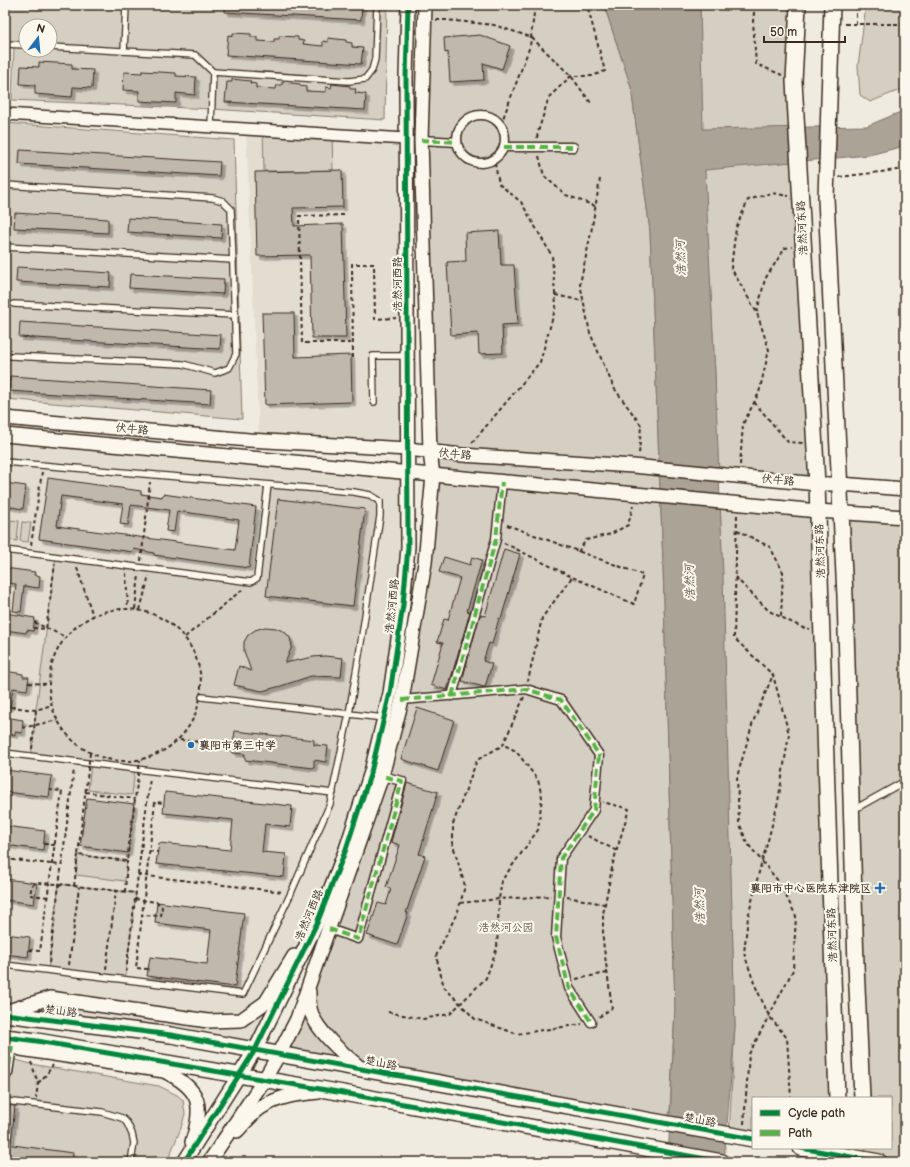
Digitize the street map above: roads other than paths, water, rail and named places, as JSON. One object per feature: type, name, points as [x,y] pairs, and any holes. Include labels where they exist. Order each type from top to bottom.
[{"type":"main road","name":"浩然河东路","points":[[798,5],[794,81],[818,484],[837,1097]]},
{"type":"main road","name":"浩然河东路","points":[[832,5],[826,198],[845,596],[856,965],[862,1097]]},
{"type":"main road","name":"楚山路","points":[[5,1013],[171,1035],[748,1138]]},
{"type":"main road","points":[[8,1042],[37,1041],[332,1091],[722,1162]]},
{"type":"main road","points":[[806,1149],[868,1158]]},
{"type":"street","name":"浩然河西路","points":[[186,1159],[256,1050],[308,944],[346,849],[371,772],[390,694],[403,604],[408,547],[406,139],[408,5]]},
{"type":"street","name":"浩然河西路","points":[[209,1162],[264,1080],[297,1019],[382,776],[402,700],[425,563],[433,475],[430,452],[421,140],[425,5]]},
{"type":"street","points":[[5,114],[406,139]]},
{"type":"street","points":[[480,114],[488,115],[501,124],[506,139],[500,154],[494,159],[478,163],[464,156],[459,149],[457,142],[457,134],[460,126],[465,120],[480,114]]},
{"type":"street","points":[[421,140],[457,142]]},
{"type":"street","points":[[504,147],[573,147]]},
{"type":"street","name":"伏牛路","points":[[5,418],[254,440],[407,449],[462,455],[642,467],[818,484],[840,484],[905,489]]},
{"type":"street","points":[[5,435],[818,512],[905,516]]},
{"type":"street","points":[[452,696],[496,538],[502,482]]},
{"type":"street","points":[[402,700],[526,689],[561,700],[599,755],[594,810],[561,858],[556,937],[569,988],[591,1022]]},
{"type":"street","points":[[329,929],[358,938],[402,781],[382,776]]},
{"type":"street","points":[[5,1013],[50,998],[208,1021],[241,1020],[266,1002],[293,957],[308,944]]},
{"type":"street","points":[[309,985],[310,1009],[315,1020],[326,1036],[342,1053],[363,1070]]},
{"type":"street","points":[[5,1076],[8,1073],[8,1042],[30,1050],[56,1055],[164,1071],[180,1078],[194,1092],[199,1109],[197,1127],[186,1159]]},
{"type":"street","points":[[219,1147],[259,1109],[279,1099],[293,1094],[332,1091]]},
{"type":"lane","points":[[124,51],[126,5]]},
{"type":"lane","points":[[58,47],[195,56],[213,72],[349,80],[364,78],[372,70],[375,60],[377,5]]},
{"type":"lane","points":[[5,44],[18,45]]},
{"type":"lane","points":[[211,127],[213,72]]},
{"type":"lane","points":[[5,185],[213,198],[223,201],[231,209],[235,315],[236,354],[229,368],[215,373],[183,364],[11,356]]},
{"type":"lane","points":[[5,247],[233,260]]},
{"type":"lane","points":[[14,304],[235,315]]},
{"type":"lane","points":[[374,402],[373,356],[407,356]]},
{"type":"lane","points":[[5,462],[354,492],[370,495],[380,502],[380,516],[360,649],[349,714],[330,804],[244,994],[5,965]]},
{"type":"lane","points":[[5,550],[251,582],[257,578],[268,485]]},
{"type":"lane","points":[[202,697],[384,718]]},
{"type":"lane","points":[[5,753],[333,793]]},
{"type":"lane","points":[[852,811],[905,781]]},
{"type":"lane","points":[[5,1101],[102,1112],[122,1118],[127,1123],[134,1143],[131,1162]]},
{"type":"water","name":"浩然河","points":[[604,5],[700,5],[703,129],[867,126],[905,110],[905,146],[869,155],[705,170],[723,575],[735,1026],[724,1162],[668,1162],[675,1007],[663,564],[650,231],[631,87]]},
{"type":"place","name":"襄阳市第三中学","points":[[191,745]]},
{"type":"place","name":"襄阳市中心医院东津院区","points":[[880,888]]},
{"type":"park label","name":"浩然河公园","points":[[506,927]]}]
